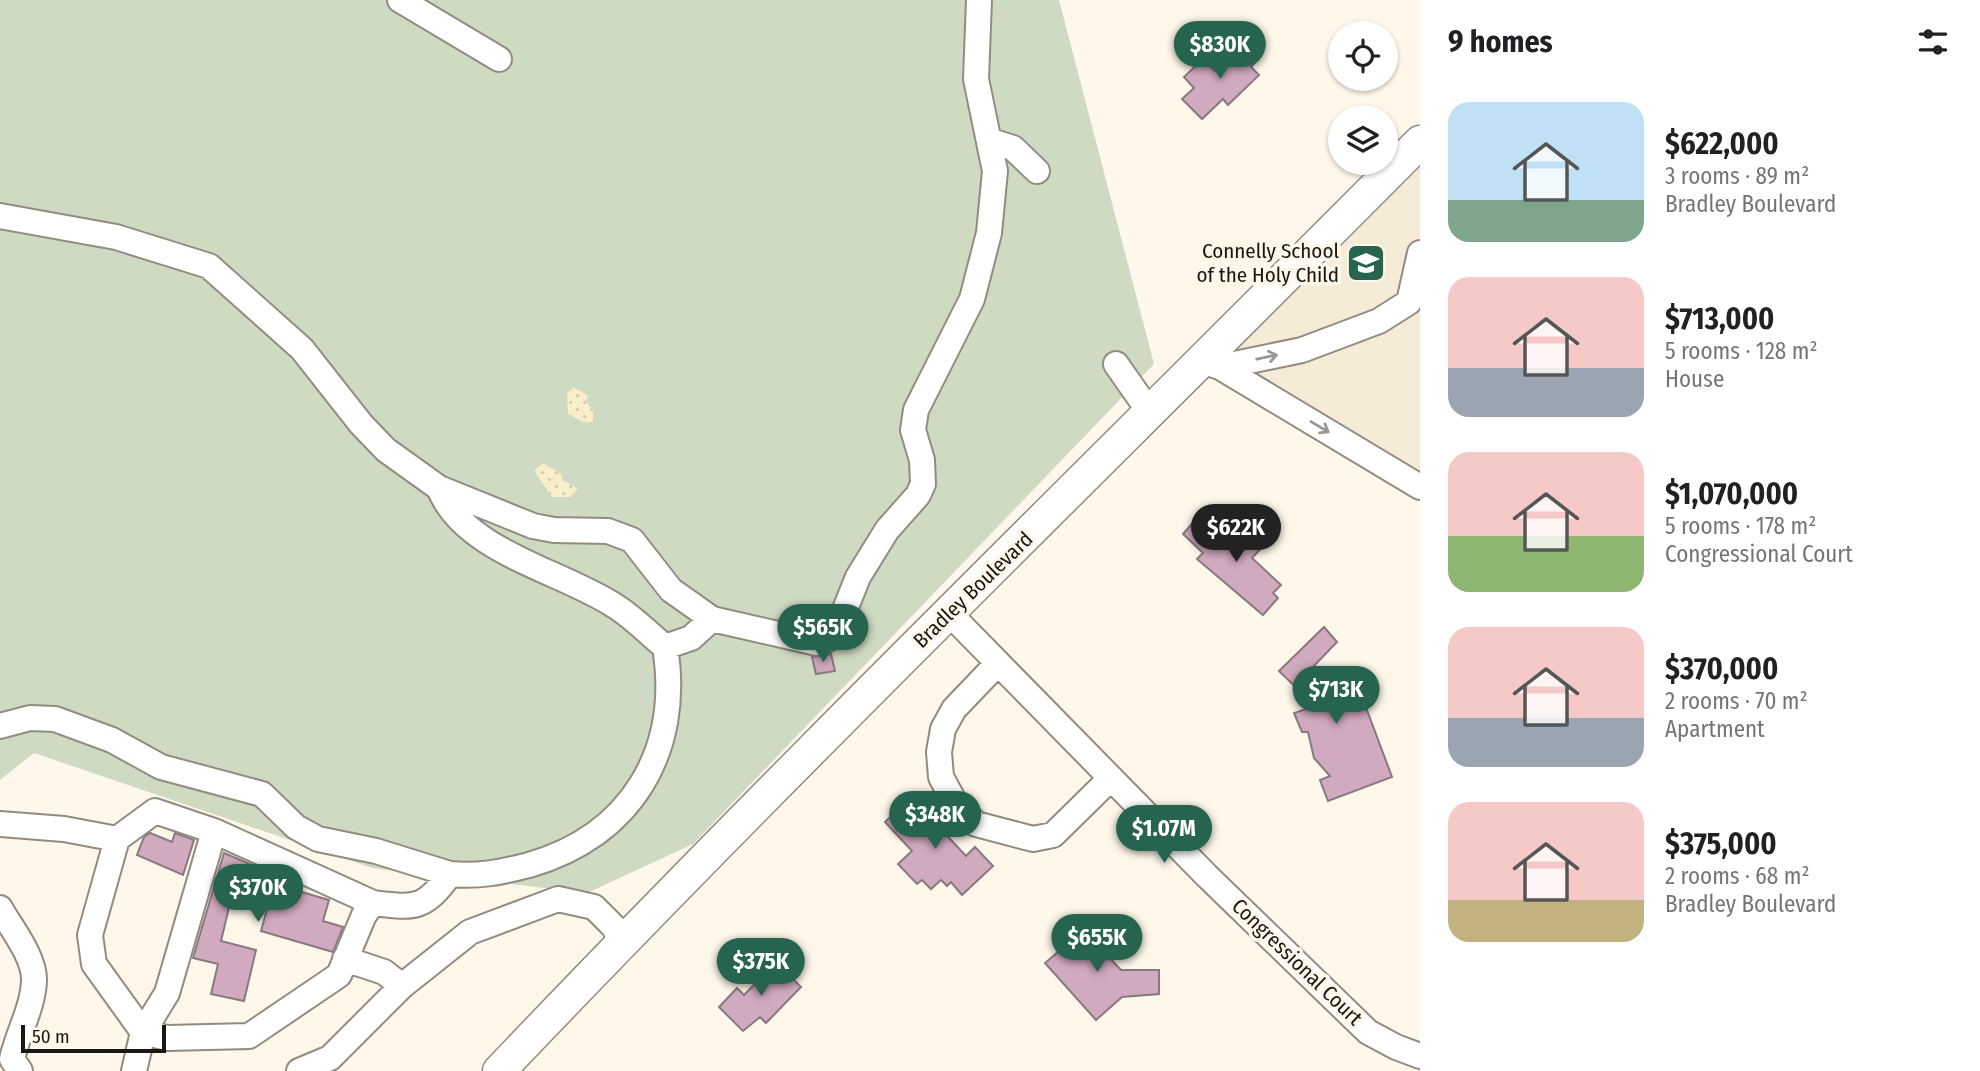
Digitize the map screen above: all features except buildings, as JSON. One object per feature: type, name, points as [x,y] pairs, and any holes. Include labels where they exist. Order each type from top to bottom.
[{"type":"main road","name":"Bradley Boulevard","points":[[499,1071],[839,719],[1151,414],[1210,364],[1415,157]]},
{"type":"street","points":[[400,0],[499,59]]},
{"type":"street","points":[[0,216],[116,237],[209,266],[302,349],[361,424],[386,450],[439,488],[533,526],[554,530],[608,531],[632,540],[671,590],[712,619],[817,643],[828,639],[840,622],[859,577],[887,530],[918,495],[923,484],[922,460],[913,430],[916,410],[972,299],[989,233],[995,172],[991,141],[976,79],[979,0]]},
{"type":"street","points":[[991,141],[1013,148],[1037,171]]},
{"type":"street","points":[[1210,364],[1302,350],[1380,321],[1414,304],[1420,253]]},
{"type":"street","points":[[1116,364],[1151,414]]},
{"type":"street","points":[[1210,364],[1420,487]]},
{"type":"street","points":[[0,726],[30,718],[55,719],[112,740],[161,767],[262,794],[296,827],[318,839],[376,851],[450,874],[473,877],[498,873],[551,859],[589,840],[621,813],[646,781],[667,718],[671,682],[665,647],[615,605],[496,546],[466,526],[444,500],[439,488]]},
{"type":"street","name":"Congressional Court","points":[[949,613],[1111,778],[1368,1032],[1420,1056]]},
{"type":"street","points":[[665,647],[691,638],[712,619]]},
{"type":"street","points":[[998,663],[954,709],[943,729],[939,752],[941,777],[954,803],[976,824],[1033,839],[1053,835],[1111,778]]},
{"type":"street","points":[[373,903],[363,915],[339,975],[248,1036],[167,1038],[143,1031],[94,964],[90,935],[117,839],[155,811],[214,831],[373,903],[408,907],[425,904],[450,874]]},
{"type":"street","points":[[0,824],[64,829],[117,839]]},
{"type":"street","points":[[134,1071],[143,1031],[167,993],[214,831]]},
{"type":"street","points":[[299,1071],[330,1058],[402,986],[470,932],[558,899],[594,907],[614,927],[621,943]]},
{"type":"street","points":[[0,908],[30,961],[34,979],[30,1004],[19,1030],[12,1059],[20,1071]]},
{"type":"street","points":[[345,959],[384,972],[402,986]]},
{"type":"shaded area","name":"Connelly School of the Holy Child","points":[[1420,156],[1420,497],[1203,370]]},
{"type":"green space","points":[[0,0],[1059,0],[1154,364],[693,844],[587,893],[372,868],[34,753],[0,780]]},
{"type":"sand","points":[[572,387],[588,395],[586,401],[593,411],[593,422],[583,422],[568,414],[567,394]]},
{"type":"sand","points":[[543,463],[578,489],[570,497],[552,497],[534,471]]},
{"type":"place","name":"Connelly School of the Holy Child","points":[[1366,263]]}]
